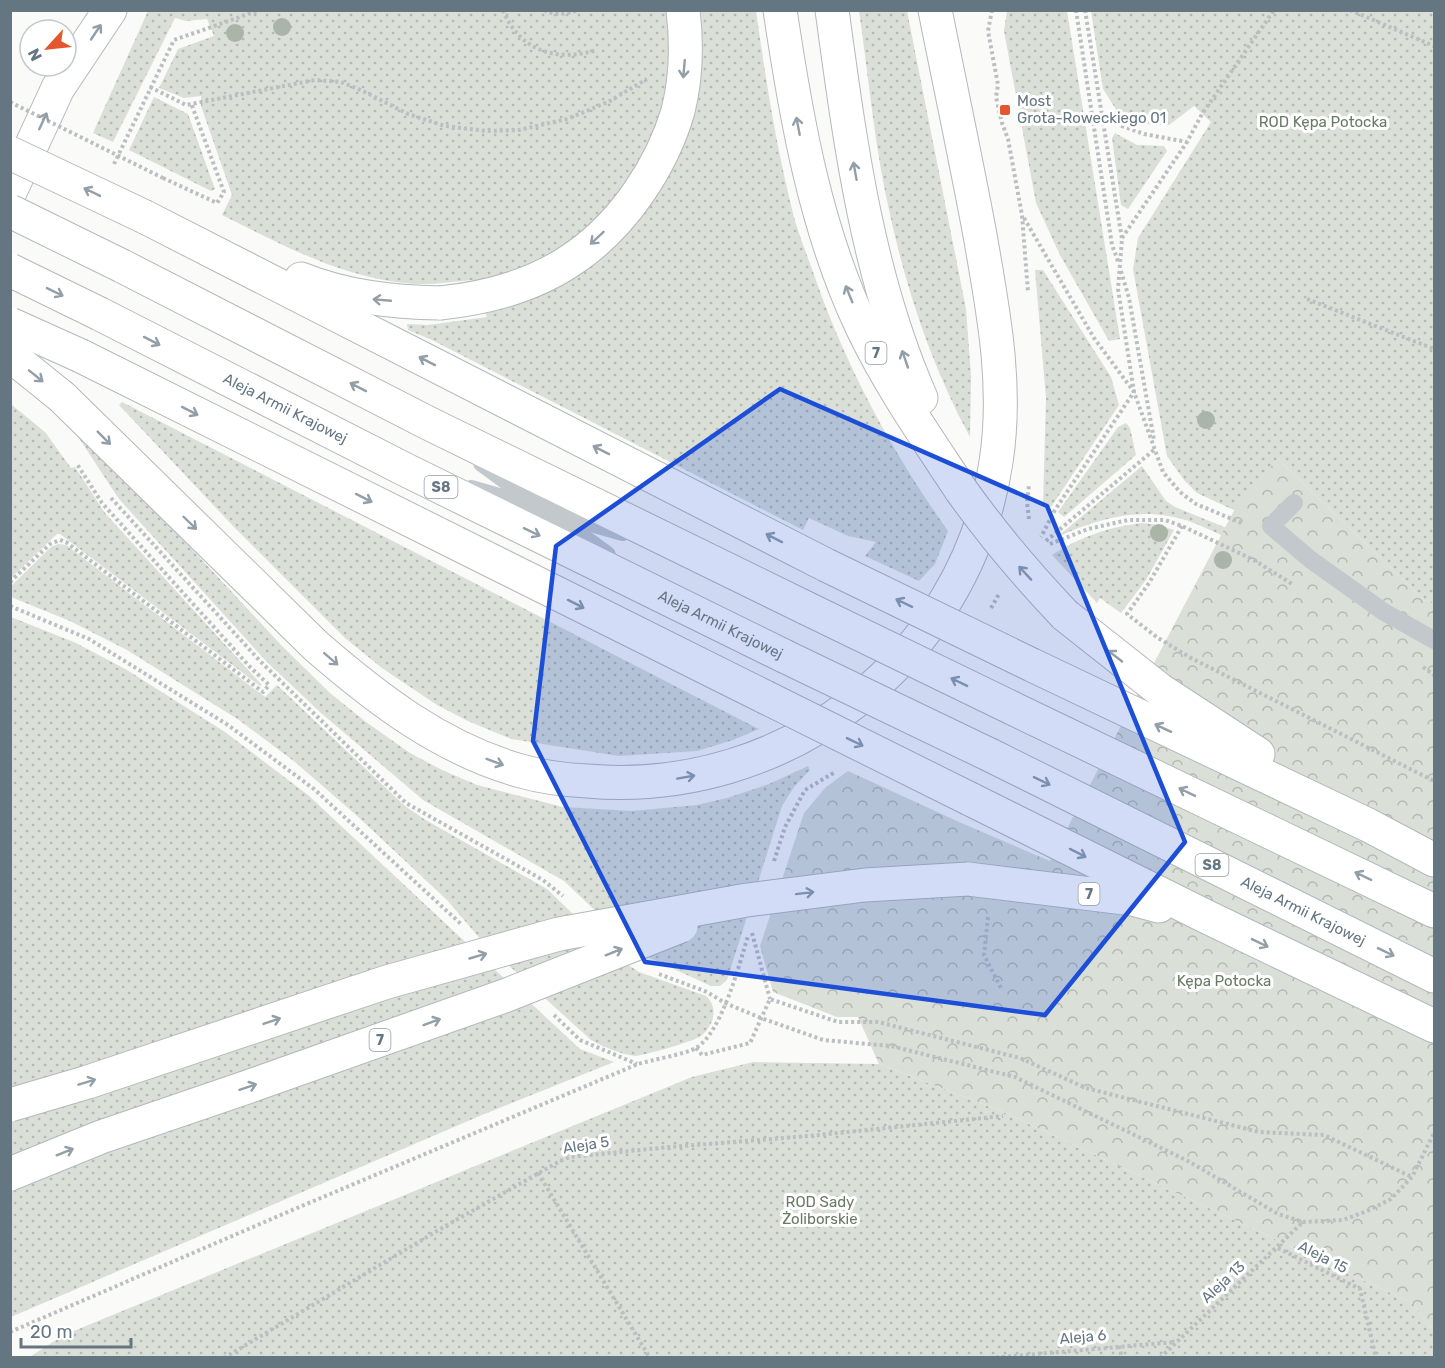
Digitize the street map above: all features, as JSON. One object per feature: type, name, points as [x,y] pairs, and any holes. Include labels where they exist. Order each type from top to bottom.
[{"type":"highway","points":[[10,192],[58,88],[110,10]]},
{"type":"highway","points":[[145,217],[322,288],[370,299],[440,303],[470,300],[499,293],[538,278],[578,256],[600,237],[641,188],[656,162],[678,110],[685,63],[683,10]]},
{"type":"highway","name":"7","points":[[780,10],[799,131],[839,270],[861,326],[889,378],[990,531],[1065,615],[1160,690],[1368,825],[1434,860]]},
{"type":"highway","points":[[831,10],[854,165],[866,225],[905,362],[961,490]]},
{"type":"highway","points":[[10,355],[62,397],[316,646],[354,680],[423,728],[470,753],[521,771],[562,779],[617,784],[659,782],[712,773],[745,763],[782,748],[836,717],[894,667],[932,621],[962,571],[982,520],[996,465],[1001,427],[1000,372],[995,321],[971,187],[935,10]]},
{"type":"highway","points":[[10,153],[145,217],[826,565],[1368,825]]},
{"type":"highway","points":[[10,211],[430,424],[1434,911]]},
{"type":"highway","name":"Aleja Armii Krajowej","points":[[10,270],[406,470],[990,755],[1434,976]]},
{"type":"highway","points":[[10,324],[81,357],[1207,917]]},
{"type":"highway","name":"7","points":[[10,1174],[101,1137],[507,995],[749,914],[865,885],[968,879],[1133,899],[1207,917],[1428,1023]]},
{"type":"highway","points":[[10,1105],[88,1082],[387,982],[547,937],[749,914]]},
{"type":"lane","points":[[430,424],[664,597]]},
{"type":"lane","points":[[406,470],[691,552]]},
{"type":"lane","points":[[1294,503],[1271,526],[1311,560],[1384,612],[1434,640]]},
{"type":"path","points":[[503,10],[517,34],[532,46],[546,53],[579,56],[597,51]]},
{"type":"path","points":[[544,10],[552,14],[566,15],[579,10]]},
{"type":"path","points":[[992,10],[988,31],[998,85],[996,98],[1008,139],[1022,215],[1029,297]]},
{"type":"path","points":[[1076,10],[1113,245],[1129,298],[1155,449]]},
{"type":"path","points":[[1085,10],[1122,238],[1118,289],[1134,392],[1163,472],[1180,492],[1196,504],[1245,524],[1271,526]]},
{"type":"path","points":[[1122,238],[1187,142],[1202,114],[1274,10]]},
{"type":"path","points":[[1350,10],[1434,46]]},
{"type":"path","points":[[150,87],[186,105],[315,80],[341,82],[408,114],[445,126],[486,131],[519,130],[567,119],[608,102],[655,73]]},
{"type":"path","points":[[10,102],[217,203],[224,192],[191,103]]},
{"type":"path","points":[[1101,113],[1133,130],[1187,142]]},
{"type":"path","points":[[1022,215],[1094,338],[1134,392]]},
{"type":"path","points":[[1307,299],[1434,349]]},
{"type":"path","points":[[1042,544],[1055,510],[1134,392]]},
{"type":"path","points":[[1042,544],[1155,449]]},
{"type":"path","points":[[10,582],[50,544],[60,540],[66,542],[263,692],[269,685],[250,667],[102,503],[74,459]]},
{"type":"path","points":[[1030,480],[1027,502],[1030,522]]},
{"type":"path","points":[[105,489],[260,661],[406,803],[543,880],[570,903]]},
{"type":"path","points":[[1042,544],[1088,529],[1128,520],[1165,520],[1254,560]]},
{"type":"path","points":[[1182,526],[1149,583],[1127,614],[1158,638],[1191,658],[1434,781]]},
{"type":"path","points":[[10,606],[89,639],[228,725],[314,789],[462,925]]},
{"type":"path","points":[[696,1048],[702,1055],[750,1043],[770,999],[749,914]]},
{"type":"path","points":[[989,914],[984,955],[1002,990]]},
{"type":"path","points":[[655,972],[707,992],[725,1003],[761,1018],[824,1040],[891,1046],[1015,1077],[1188,1161],[1278,1214],[1303,1222],[1343,1220],[1391,1199],[1412,1177],[1434,1133]]},
{"type":"path","points":[[770,999],[838,1022],[878,1022],[1020,1058],[1086,1089],[1259,1132],[1324,1136],[1412,1177]]},
{"type":"path","points":[[10,1332],[638,1064],[696,1048],[714,1029],[725,1003]]},
{"type":"path","points":[[546,1007],[580,1040],[638,1064]]},
{"type":"path","name":"Aleja 5","points":[[224,1358],[560,1161],[670,1146],[809,1136],[1003,1116]]},
{"type":"path","points":[[538,1173],[650,1358]]},
{"type":"path","name":"Aleja 13","points":[[1160,1358],[1303,1222]]},
{"type":"path","name":"Aleja 15","points":[[1278,1248],[1360,1289],[1376,1358]]},
{"type":"path","name":"Aleja 6","points":[[990,1358],[1177,1341]]},
{"type":"path","points":[[1119,1346],[1122,1358]]},
{"type":"highlighted area","points":[[780,389],[1047,506],[1185,842],[1045,1015],[645,962],[533,741],[556,546]]},
{"type":"green space","points":[[148,11],[756,11],[777,143],[797,227],[825,304],[854,372],[888,437],[948,531],[935,564],[919,581],[865,556],[876,542],[848,536],[809,518],[803,530],[432,340],[408,330],[407,324],[428,325],[487,317],[473,280],[413,284],[356,274],[310,257],[222,215],[232,195],[201,106],[201,96],[184,98],[159,88],[178,49],[214,36],[207,19],[186,21],[175,18],[113,142],[93,133]]},
{"type":"green space","points":[[859,11],[907,11],[966,309],[971,376],[970,437],[933,358],[898,247],[885,193]]},
{"type":"green space","points":[[1007,11],[1067,11],[1120,339],[1109,341],[1060,255],[1036,203],[1004,31]]},
{"type":"green space","name":"ROD Kępa Potocka","points":[[1091,11],[1434,11],[1434,604],[1424,600],[1278,459],[1251,489],[1240,513],[1197,493],[1184,480],[1167,456],[1133,269],[1138,238],[1211,122],[1194,106],[1169,125],[1137,122],[1117,111],[1103,89]]},
{"type":"green space","points":[[154,97],[188,114],[215,189],[211,191],[129,150]]},
{"type":"green space","points":[[1115,133],[1137,145],[1164,146],[1167,151],[1128,209],[1121,205],[1112,138]]},
{"type":"green space","points":[[1035,270],[1043,270],[1111,377],[1119,405],[1051,507],[1043,506],[1046,398]]},
{"type":"green space","points":[[122,402],[759,729],[697,751],[619,756],[511,739],[468,721],[437,705],[382,668],[345,638],[234,527],[119,405]]},
{"type":"green space","points":[[12,405],[45,432],[71,468],[75,467],[105,513],[262,685],[260,686],[60,534],[57,534],[11,578],[10,409]]},
{"type":"green space","points":[[1126,423],[1130,428],[1136,455],[1064,517],[1058,512],[1118,427]]},
{"type":"green space","points":[[73,429],[124,476],[282,646],[330,693],[410,753],[442,770],[477,785],[563,807],[632,811],[697,805],[727,798],[769,784],[808,766],[810,770],[794,787],[782,806],[727,980],[720,986],[711,986],[641,954],[564,881],[423,800],[321,713],[266,661],[119,499]]},
{"type":"green space","name":"Kępa Potocka","points":[[1278,459],[1424,600],[1434,604],[1434,1331],[1412,1303],[1001,1111],[879,1064],[858,1017],[837,1017],[773,992],[760,946],[804,813],[826,787],[848,771],[1050,861],[1238,503]]},
{"type":"green space","points":[[1142,466],[1166,501],[1175,507],[1239,533],[1243,545],[1188,521],[1154,514],[1126,515],[1098,521],[1057,537]]},
{"type":"green space","points":[[1143,523],[1174,530],[1146,580],[1121,613],[1100,598],[1097,603],[1052,555],[1096,533]]},
{"type":"green space","points":[[58,544],[66,545],[265,697],[277,685],[405,806],[547,889],[622,961],[639,972],[706,996],[714,1011],[709,1027],[697,1038],[635,1056],[612,1050],[591,1040],[483,942],[447,900],[355,814],[295,762],[239,720],[127,650],[70,621],[11,597],[11,586],[51,547]]},
{"type":"green space","points":[[11,617],[76,643],[127,670],[225,732],[308,795],[580,1049],[614,1062],[482,1115],[11,1317]]},
{"type":"green space","name":"ROD Sady Żoliborskie","points":[[753,1062],[879,1064],[1001,1111],[1412,1303],[1434,1331],[1434,1358],[28,1358],[64,1335],[692,1077]]},
{"type":"place","name":"Most Grota-Roweckiego 01","points":[[1005,110]]}]
